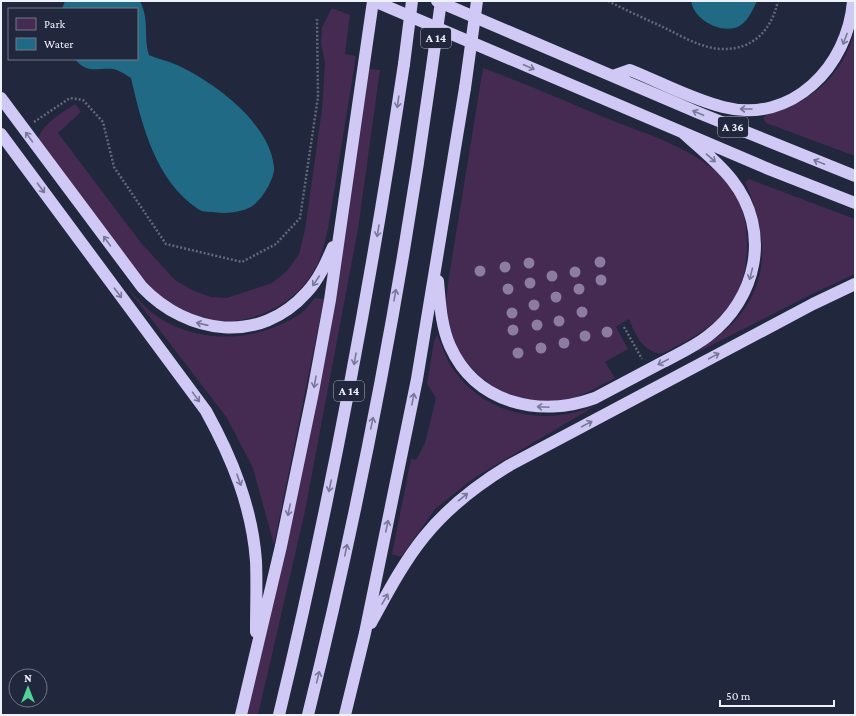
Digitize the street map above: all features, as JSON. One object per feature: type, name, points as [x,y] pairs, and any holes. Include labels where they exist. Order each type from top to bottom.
[{"type":"highway","points":[[241,715],[281,546],[313,392],[330,300],[374,1]]},
{"type":"highway","name":"A 36","points":[[374,1],[682,132],[855,203]]},
{"type":"highway","name":"A 14","points":[[279,715],[319,539],[348,401],[381,212],[404,64],[412,1]]},
{"type":"highway","name":"A 36","points":[[437,1],[613,76],[855,176]]},
{"type":"highway","name":"A 14","points":[[308,715],[338,587],[375,408],[409,221],[441,1]]},
{"type":"highway","points":[[345,715],[365,633],[418,379],[465,88],[477,1]]},
{"type":"highway","points":[[613,76],[630,70],[724,108],[744,110],[761,109],[778,104],[807,90],[830,67],[844,42],[849,28],[853,1]]},
{"type":"highway","points":[[1,98],[142,287],[163,307],[187,320],[214,327],[232,328],[251,325],[277,316],[296,303],[314,284],[325,266],[339,233]]},
{"type":"highway","points":[[437,261],[444,328],[450,346],[465,370],[476,381],[503,398],[530,407],[562,407],[596,398],[693,346],[720,326],[743,297],[751,277],[754,264],[754,236],[748,209],[742,194],[719,165],[682,132]]},
{"type":"highway","points":[[1,134],[206,411],[221,438],[240,482],[253,532],[256,561],[256,651]]},
{"type":"highway","points":[[365,633],[401,570],[423,538],[449,509],[475,488],[510,465],[813,304],[855,284]]},
{"type":"path","points":[[608,1],[695,42],[720,49],[744,46],[763,35],[774,17],[778,1]]},
{"type":"path","points":[[23,129],[70,98],[83,100],[103,122],[114,167],[166,244],[242,262],[276,244],[300,218],[318,97],[317,19]]},
{"type":"path","points":[[624,327],[648,370]]},
{"type":"green space","points":[[332,8],[350,15],[345,54],[356,56],[328,229],[319,260],[310,277],[299,291],[285,302],[269,311],[234,321],[216,321],[198,318],[182,312],[145,284],[38,138],[49,122],[75,104],[81,112],[58,133],[142,244],[175,280],[192,290],[211,297],[227,298],[272,283],[287,271],[299,254],[305,230],[322,109],[325,63],[321,43],[322,27]]},
{"type":"green space","points":[[855,30],[855,156],[766,123],[763,118],[766,115],[797,103],[811,95],[833,75],[842,62]]},
{"type":"green space","points":[[483,68],[672,144],[702,161],[728,184],[739,201],[745,220],[747,251],[743,279],[737,294],[728,308],[717,319],[691,338],[661,354],[649,350],[640,341],[629,319],[616,327],[628,349],[605,362],[615,378],[582,394],[562,401],[543,402],[525,400],[507,394],[476,373],[454,342],[448,325],[446,307],[449,277]]},
{"type":"green space","points":[[369,69],[380,70],[358,229],[305,511],[258,715],[247,715],[295,508],[319,383]]},
{"type":"green space","points":[[749,179],[855,219],[855,274],[816,292],[696,353],[728,328],[745,308],[754,291],[760,273],[762,256],[761,238],[758,219],[745,182]]},
{"type":"green space","points":[[125,285],[144,306],[158,317],[175,326],[210,336],[248,335],[266,330],[300,314],[315,298],[324,299],[274,545],[253,468],[227,418]]},
{"type":"green space","points":[[437,335],[451,366],[464,383],[480,396],[497,406],[516,412],[555,416],[595,406],[474,478],[435,509],[401,557],[392,554],[411,459],[416,460],[425,443],[436,398],[427,384],[434,341]]},
{"type":"water","points":[[65,1],[140,1],[145,15],[146,41],[149,55],[192,72],[223,93],[251,120],[262,135],[270,151],[274,172],[270,183],[259,200],[251,207],[246,209],[237,212],[222,213],[200,210],[183,197],[171,183],[152,150],[140,114],[131,78],[120,71],[113,69],[89,69],[84,67],[76,60],[138,60],[138,8],[62,8]]},
{"type":"water","points":[[691,1],[757,1],[748,18],[742,24],[738,27],[727,29],[714,26],[701,19]]}]
